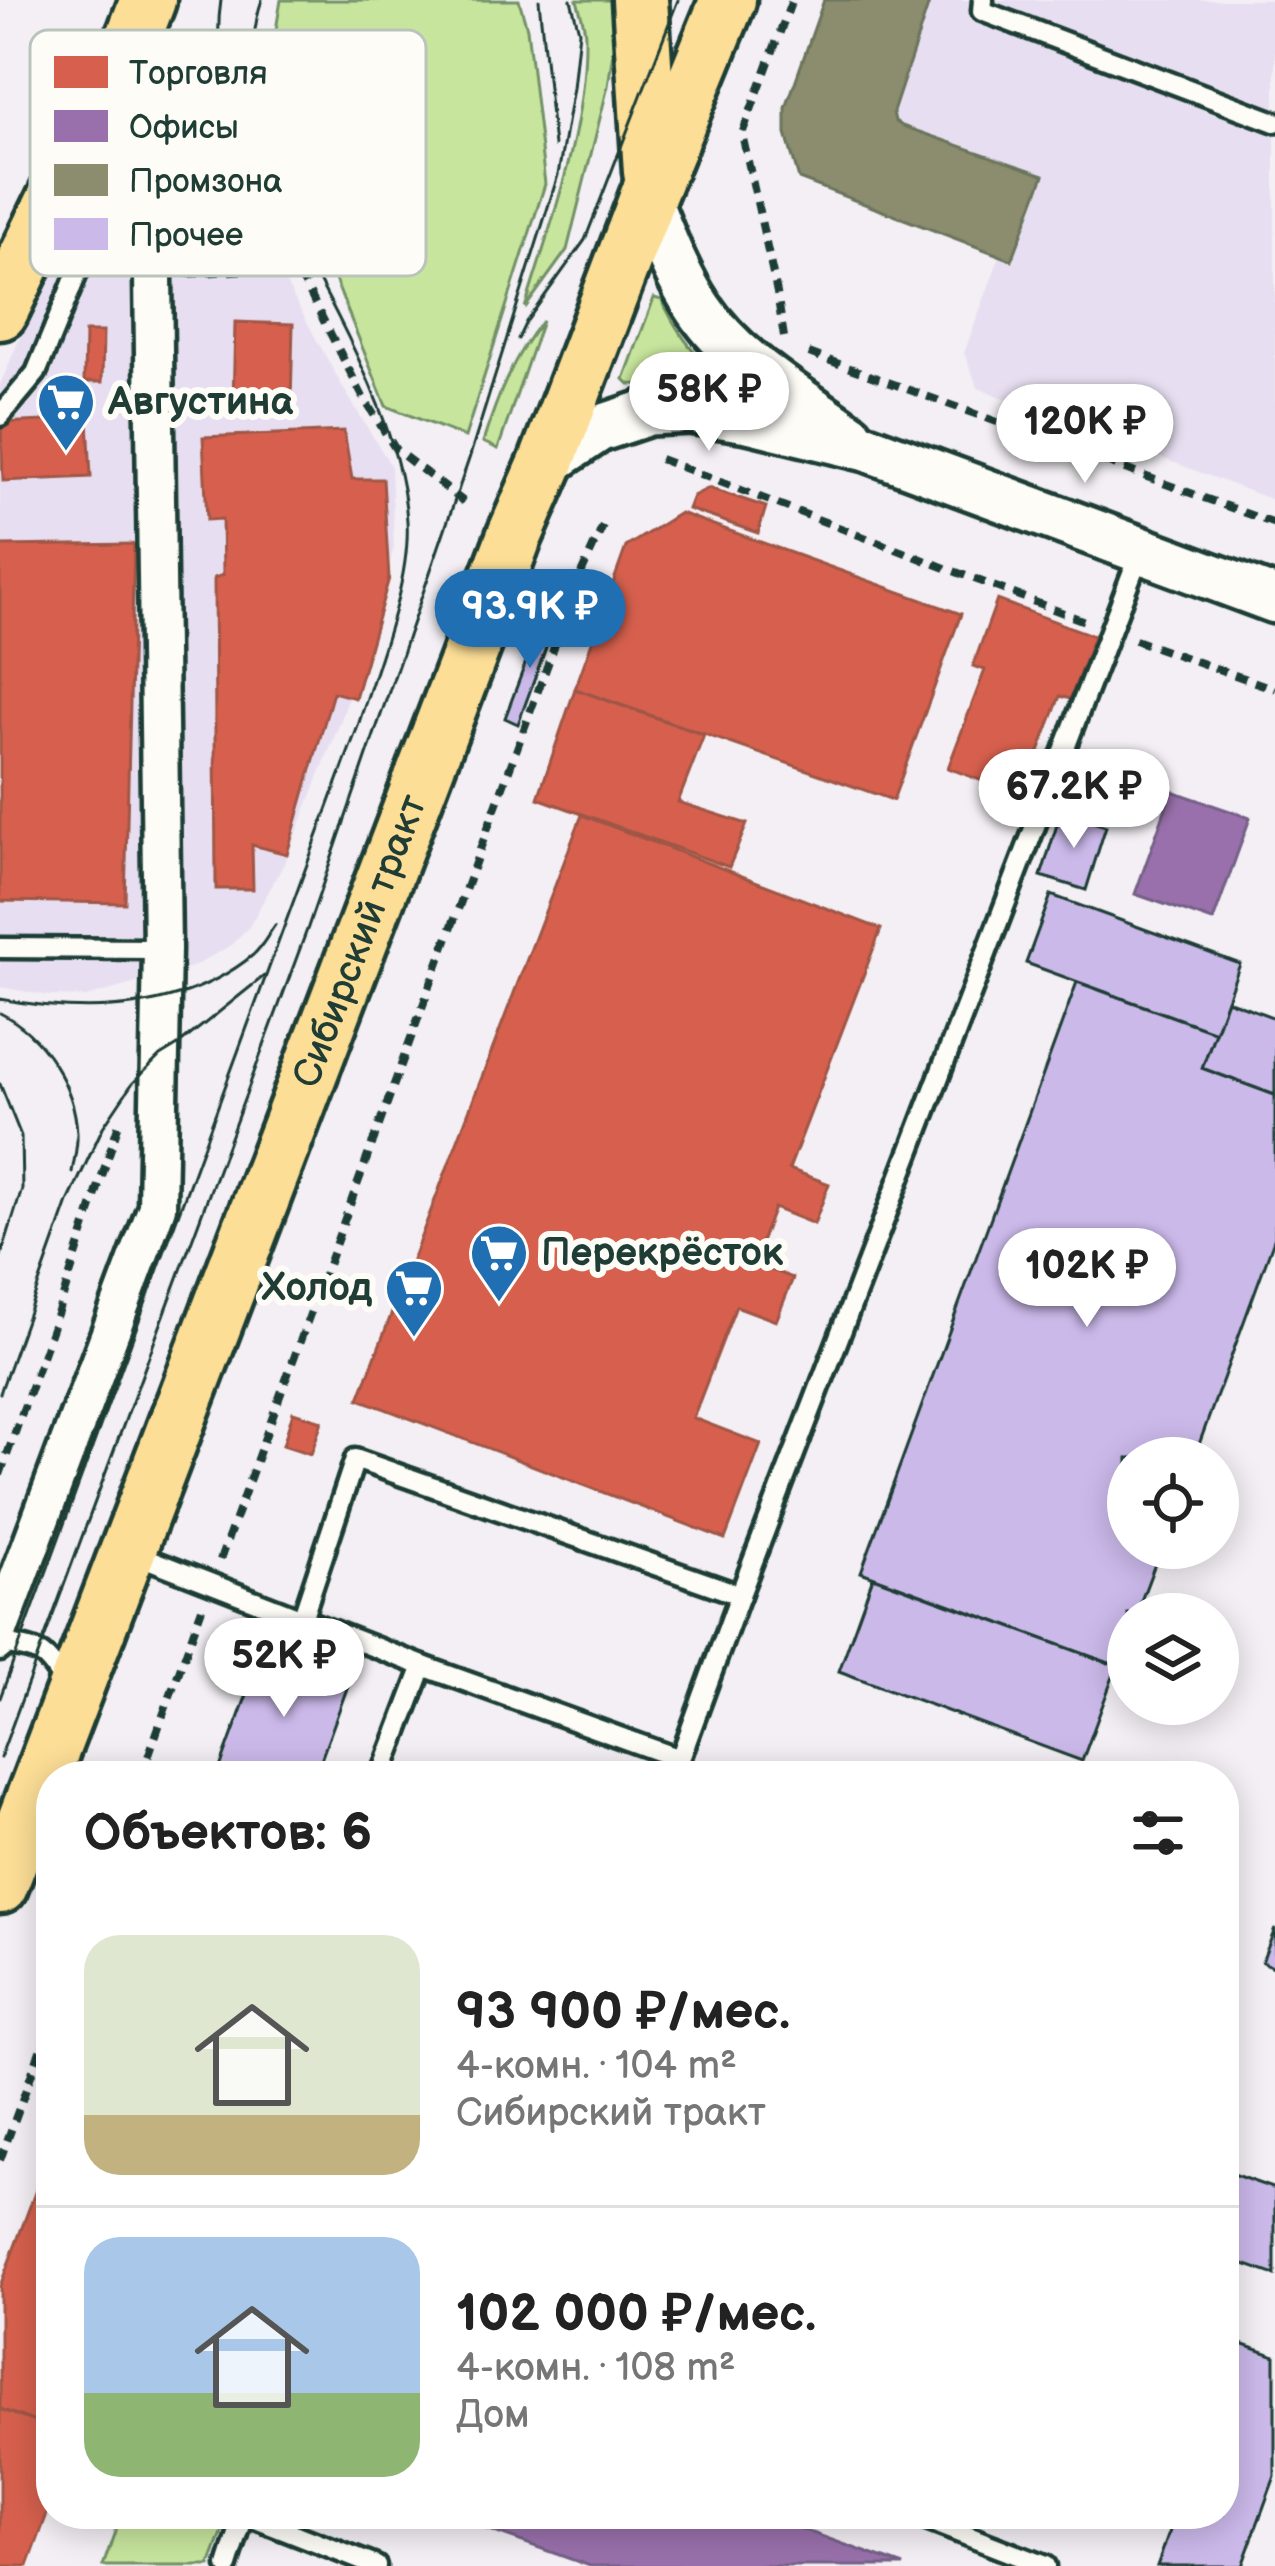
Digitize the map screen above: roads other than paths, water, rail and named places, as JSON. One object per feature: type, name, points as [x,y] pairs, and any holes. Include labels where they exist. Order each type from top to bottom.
[{"type":"main road","points":[[640,0],[650,192]]},
{"type":"main road","name":"Сибирский тракт","points":[[48,1761],[508,554],[728,0]]},
{"type":"main road","points":[[0,312],[30,249]]},
{"type":"main road","name":"Сибирский тракт","points":[[0,1886],[36,1792]]},
{"type":"street","points":[[650,192],[673,263],[699,309],[730,347],[866,448]]},
{"type":"street","points":[[0,1628],[157,1207],[162,949],[153,276]]},
{"type":"street","points":[[546,464],[598,429],[649,412],[690,410],[748,419],[866,448],[1275,600]]},
{"type":"lane","points":[[982,0],[982,10],[1275,122]]},
{"type":"lane","points":[[0,416],[36,373],[76,276]]},
{"type":"lane","points":[[128,1552],[680,1759],[1141,550]]},
{"type":"lane","points":[[0,948],[154,949]]},
{"type":"lane","points":[[302,1619],[355,1459],[740,1595]]},
{"type":"lane","points":[[0,1652],[7,1646],[30,1647],[45,1655],[73,1696]]},
{"type":"lane","points":[[386,1761],[423,1666]]},
{"type":"lane","points":[[228,2566],[240,2529]]},
{"type":"lane","points":[[280,2529],[376,2566]]},
{"type":"lane","points":[[950,2529],[1046,2566]]},
{"type":"tram line","points":[[219,30],[221,0]]},
{"type":"tram line","points":[[255,30],[262,0]]},
{"type":"tram line","points":[[539,0],[554,146]]},
{"type":"tram line","points":[[0,1758],[308,927],[469,459],[558,175],[579,31],[571,0]]},
{"type":"tram line","points":[[518,339],[585,240],[678,0]]},
{"type":"tram line","points":[[0,1698],[358,726],[404,571],[407,521],[391,442],[359,360],[316,276]]},
{"type":"tram line","points":[[0,999],[66,1007],[164,999],[225,974],[256,952],[275,925]]},
{"type":"tram line","points":[[0,1393],[68,1202],[103,1127],[132,1084],[160,1056],[264,976]]},
{"type":"tram line","points":[[0,1013],[29,1034],[63,1079],[77,1133],[72,1172]]},
{"type":"tram line","points":[[0,1084],[21,1136],[22,1189],[0,1259]]},
{"type":"place","name":"Августина","points":[[66,453]]},
{"type":"place","name":"Перекрёсток","points":[[499,1304]]},
{"type":"place","name":"Холод","points":[[414,1339]]}]
